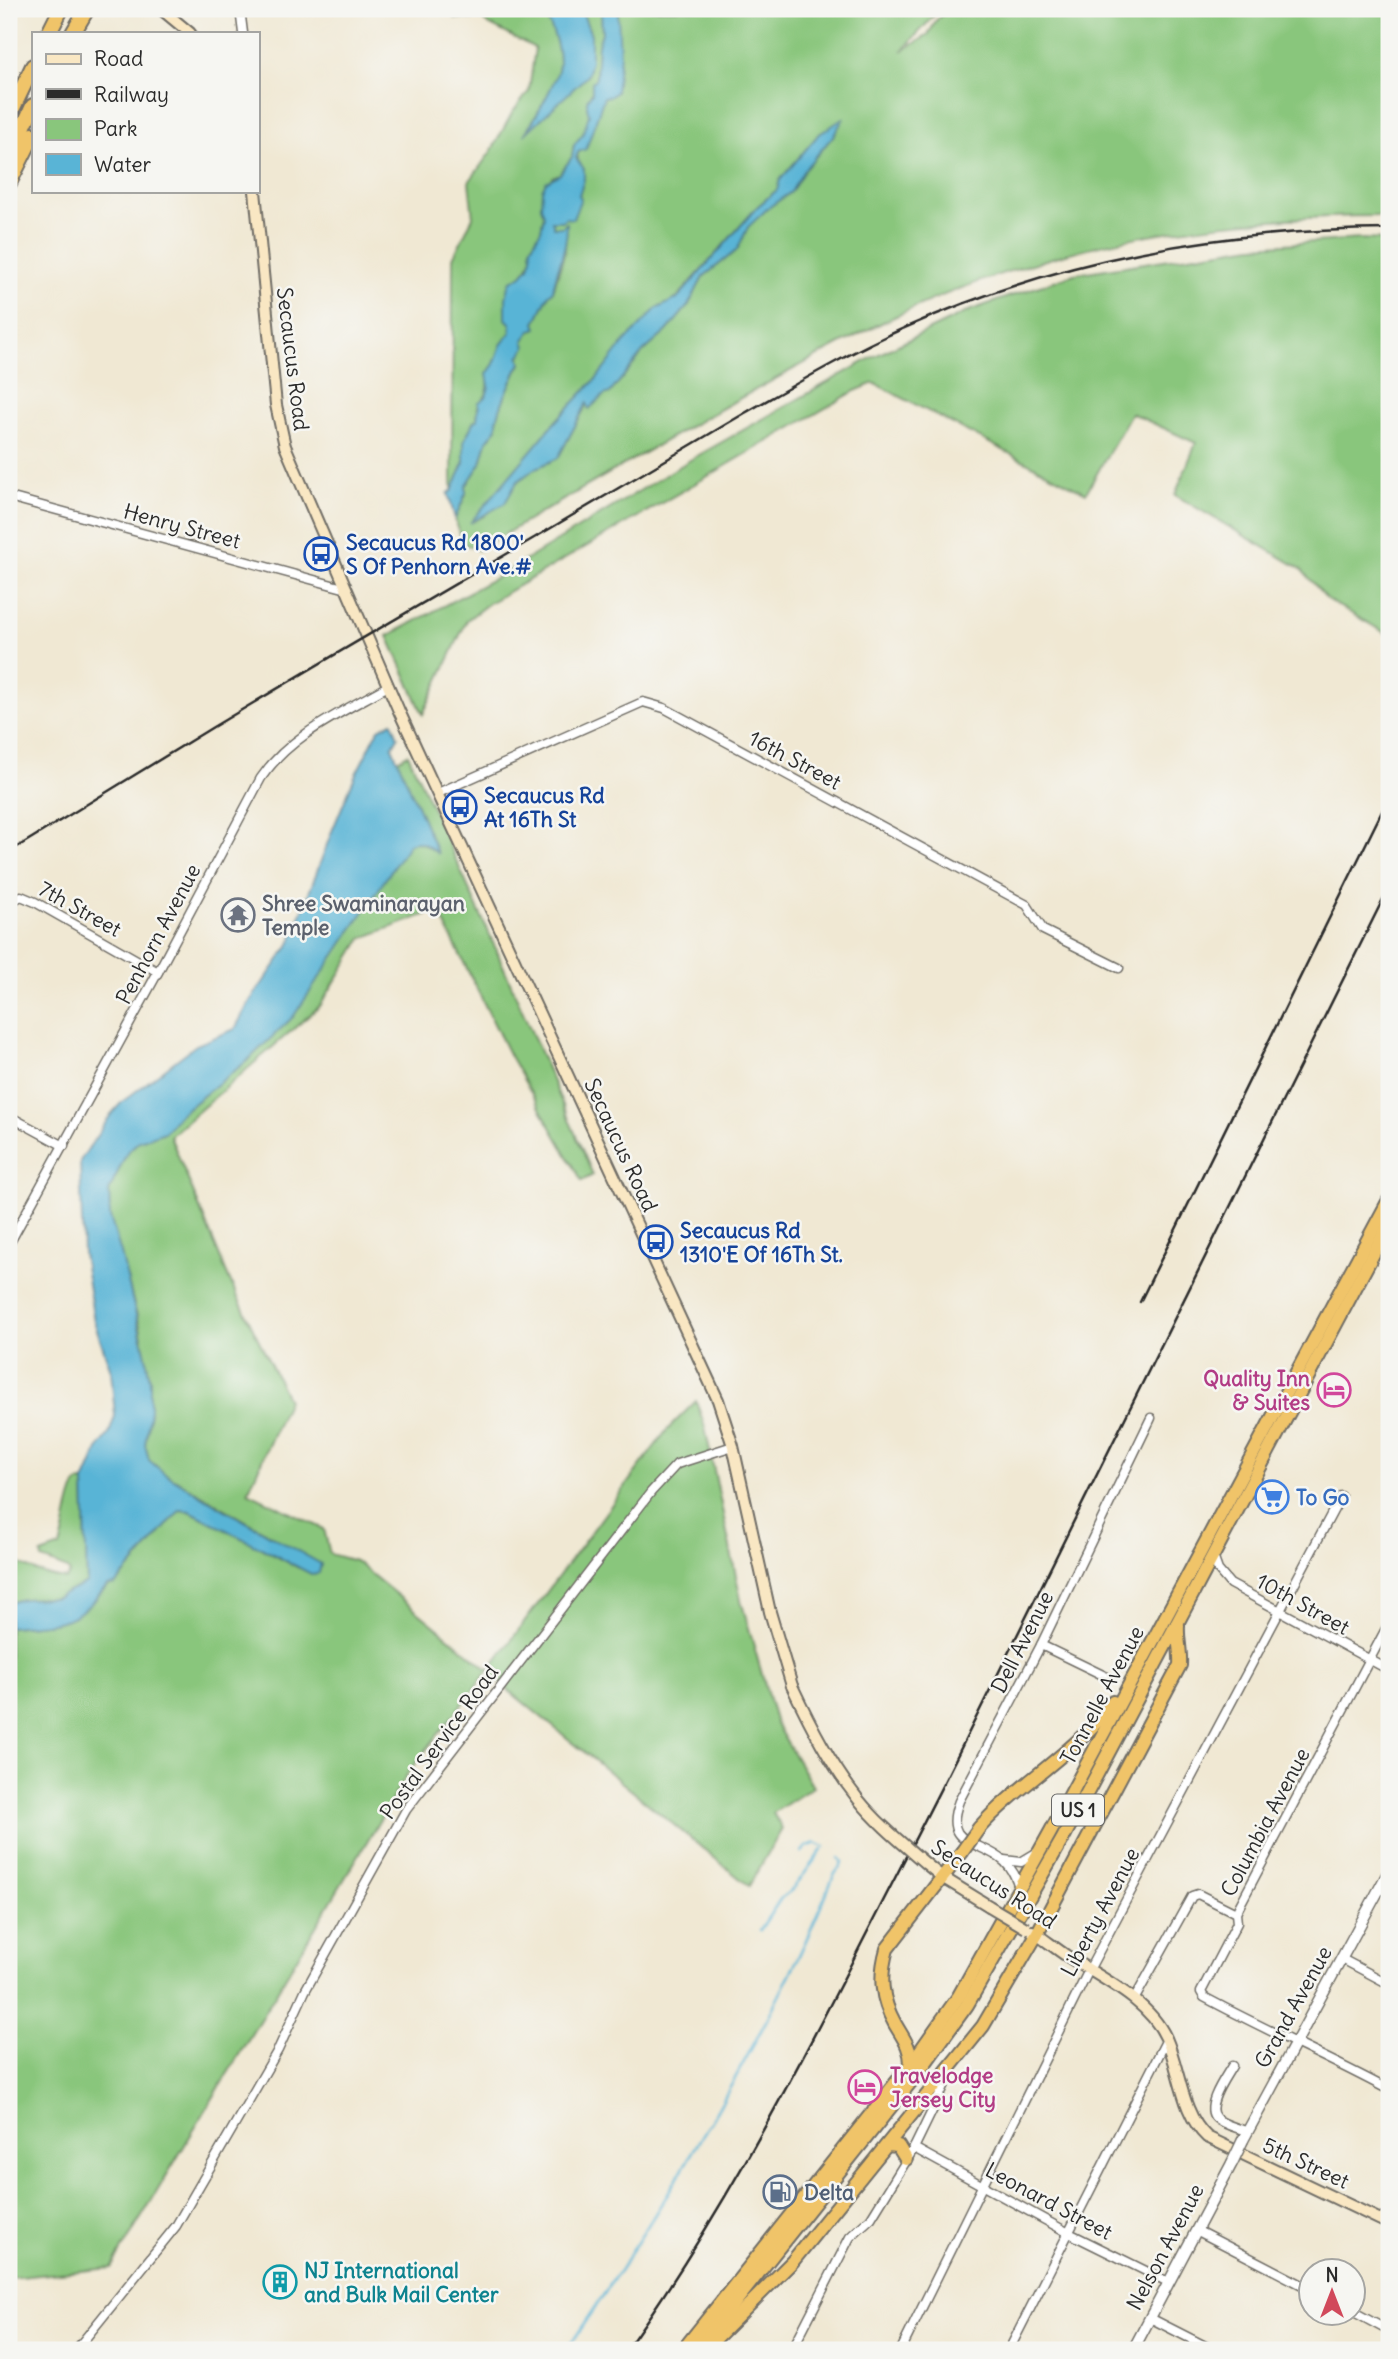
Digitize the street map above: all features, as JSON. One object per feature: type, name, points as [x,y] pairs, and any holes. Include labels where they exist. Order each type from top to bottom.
[{"type":"highway","points":[[68,32],[79,9]]},
{"type":"highway","points":[[74,32],[87,9]]},
{"type":"highway","points":[[85,32],[97,9]]},
{"type":"highway","points":[[9,116],[32,68]]},
{"type":"highway","points":[[9,158],[32,108]]},
{"type":"highway","points":[[9,183],[32,137]]},
{"type":"highway","name":"Tonnelle Avenue","points":[[683,2350],[911,2064],[959,1996],[1389,1200]]},
{"type":"highway","name":"Tonnelle Avenue","points":[[697,2350],[920,2070],[967,2005],[1062,1840],[1389,1224]]},
{"type":"highway","points":[[703,2350],[792,2262],[956,2063],[1006,1991],[1032,1931],[1180,1665],[1178,1621]]},
{"type":"highway","points":[[911,2064],[911,2052],[885,2001],[881,1982],[887,1949],[979,1828],[1006,1801],[1060,1759],[1089,1730],[1133,1677]]},
{"type":"highway","points":[[887,2145],[898,2146],[910,2153]]},
{"type":"main road","points":[[160,9],[189,32]]},
{"type":"main road","name":"Secaucus Road","points":[[255,192],[280,426],[292,463],[388,686],[718,1400],[733,1446],[770,1612],[792,1686],[815,1735],[859,1800],[888,1832],[925,1863],[942,1877],[1032,1931],[1134,2000],[1149,2014],[1167,2039],[1191,2113],[1199,2129],[1207,2137]]},
{"type":"main road","name":"5th Street","points":[[1207,2137],[1389,2224]]},
{"type":"street","points":[[240,9],[243,32]]},
{"type":"street","name":"Henry Street","points":[[9,497],[347,589]]},
{"type":"street","name":"Penhorn Avenue","points":[[9,1244],[269,766],[305,734],[388,686]]},
{"type":"street","name":"16th Street","points":[[438,793],[643,702],[664,708],[1027,905],[1043,930],[1119,968]]},
{"type":"street","name":"7th Street","points":[[9,903],[21,896],[35,902],[158,972]]},
{"type":"street","points":[[9,1116],[64,1146]]},
{"type":"street","name":"Dell Avenue","points":[[1004,1860],[960,1837],[953,1825],[954,1814],[1041,1645],[1151,1418]]},
{"type":"street","name":"Postal Service Road","points":[[76,2350],[176,2226],[278,2050],[305,1991],[406,1810],[650,1492],[677,1464],[733,1446]]},
{"type":"street","name":"Liberty Avenue","points":[[901,2350],[1089,1970],[1341,1496]]},
{"type":"street","name":"10th Street","points":[[1213,1555],[1218,1570],[1230,1584],[1389,1670]]},
{"type":"street","name":"Columbia Avenue","points":[[1295,2045],[1201,1995],[1237,1923],[1237,1913],[1389,1623]]},
{"type":"street","points":[[1041,1645],[1109,1678]]},
{"type":"street","points":[[1004,1860],[1021,1862],[1041,1848]]},
{"type":"street","points":[[1004,1860],[1015,1874],[1019,1887]]},
{"type":"street","name":"Grand Avenue","points":[[1232,2162],[1388,1876]]},
{"type":"street","points":[[1134,2000],[1192,1896],[1198,1895],[1237,1913]]},
{"type":"street","points":[[1342,1959],[1389,1984]]},
{"type":"street","points":[[1009,2350],[1167,2039]]},
{"type":"street","points":[[1295,2045],[1315,2050],[1389,2090]]},
{"type":"street","points":[[792,2350],[850,2237],[872,2218],[910,2153],[956,2063]]},
{"type":"street","points":[[1232,2066],[1214,2098],[1213,2114],[1216,2119],[1245,2136]]},
{"type":"street","name":"Leonard Street","points":[[910,2153],[984,2186],[1067,2232],[1168,2282]]},
{"type":"street","name":"Nelson Avenue","points":[[1133,2350],[1232,2162]]},
{"type":"street","points":[[1196,2230],[1296,2282]]},
{"type":"street","points":[[1150,2318],[1213,2350]]},
{"type":"street","points":[[1366,2318],[1389,2331]]},
{"type":"green space","points":[[454,9],[511,9],[524,19],[548,20],[557,46],[559,69],[526,132],[587,76],[591,61],[591,35],[581,9],[601,9],[602,33],[598,45],[596,78],[587,106],[588,121],[583,134],[574,145],[572,157],[560,174],[552,177],[541,206],[544,215],[541,231],[531,247],[532,257],[528,267],[522,275],[510,282],[511,332],[501,345],[487,374],[487,392],[478,406],[477,420],[464,441],[464,464],[452,491],[453,258],[473,217],[469,182],[529,91],[535,48],[482,19],[455,18]]},
{"type":"green space","points":[[620,9],[940,9],[902,51],[928,35],[937,19],[949,9],[1389,9],[1389,216],[1264,220],[1181,230],[1099,245],[975,283],[875,326],[819,355],[478,550],[463,543],[455,519],[466,494],[466,486],[481,463],[487,441],[497,428],[501,405],[521,364],[523,343],[528,334],[536,328],[535,323],[553,291],[565,251],[566,224],[563,227],[554,227],[552,221],[563,221],[579,196],[583,179],[578,152],[586,148],[604,97],[616,92]],"holes":[[[842,120],[834,135],[804,170],[791,192],[747,227],[737,250],[703,277],[688,306],[667,331],[643,352],[610,393],[604,394],[590,408],[588,402],[558,458],[534,469],[517,482],[484,516],[472,522],[556,421],[656,309],[676,299],[757,207],[777,190],[780,180],[818,135]]]},
{"type":"green space","points":[[1361,239],[1389,240],[1389,635],[1328,600],[1301,569],[1175,495],[1196,443],[1131,413],[1086,493],[874,383],[855,391],[489,603],[467,620],[423,714],[388,636],[508,571],[690,460],[873,357],[971,310],[1074,274],[1253,246]]},
{"type":"green space","points":[[408,754],[593,1175],[582,1181],[510,1056],[438,910],[362,938],[320,1006],[170,1136],[229,1279],[288,1400],[248,1492],[324,1529],[330,1554],[355,1561],[489,1670],[408,1773],[111,2268],[9,2278],[9,1627],[64,1620],[85,1608],[107,1586],[115,1585],[180,1510],[190,1511],[299,1568],[277,1539],[164,1473],[149,1460],[145,1445],[150,1411],[150,1381],[140,1326],[110,1217],[109,1191],[127,1152],[139,1141],[165,1132],[180,1114],[248,1060],[292,1017],[409,844],[420,843],[437,852],[397,760]]},
{"type":"green space","points":[[696,1401],[705,1427],[741,1600],[776,1724],[813,1787],[773,1813],[782,1829],[749,1886],[502,1685],[489,1670],[667,1430]]},
{"type":"green space","points":[[84,1482],[87,1583],[56,1598],[23,1599],[9,1603],[9,1557],[50,1576],[66,1579],[70,1573],[65,1568],[42,1559],[41,1554],[60,1547],[74,1491],[77,1483]]},
{"type":"water","points":[[511,9],[581,9],[591,35],[591,61],[587,76],[524,135],[551,88],[558,69],[559,56],[548,20],[524,19]]},
{"type":"water","points":[[601,9],[620,9],[620,55],[616,92],[604,97],[586,149],[578,152],[576,158],[584,169],[579,195],[581,198],[573,219],[552,221],[554,227],[563,227],[567,223],[566,241],[553,291],[535,323],[537,328],[531,330],[524,340],[526,347],[519,357],[521,363],[501,405],[497,428],[487,441],[481,463],[466,486],[466,493],[455,519],[448,493],[452,491],[464,464],[464,441],[477,420],[479,402],[486,397],[489,386],[487,374],[501,345],[511,332],[511,324],[506,319],[506,298],[510,282],[529,267],[531,247],[541,230],[544,215],[541,206],[542,190],[546,182],[560,174],[572,157],[574,145],[583,134],[589,115],[587,100],[592,93],[592,82],[596,78],[598,45],[602,33]]},
{"type":"water","points":[[844,118],[834,135],[804,170],[791,192],[768,208],[748,227],[737,250],[703,277],[688,306],[667,331],[643,352],[610,393],[589,409],[587,403],[558,458],[534,469],[517,482],[505,503],[470,523],[556,421],[597,378],[624,343],[656,309],[677,299],[757,207],[777,190],[780,180],[818,135]]},
{"type":"water","points":[[392,722],[398,737],[392,747],[438,854],[421,843],[409,844],[293,1017],[248,1060],[180,1114],[165,1132],[139,1141],[127,1152],[109,1191],[110,1217],[121,1253],[150,1381],[150,1411],[145,1445],[149,1460],[164,1473],[220,1507],[321,1564],[319,1573],[311,1574],[190,1511],[180,1510],[115,1585],[107,1586],[85,1609],[74,1616],[52,1623],[9,1627],[9,1603],[23,1599],[56,1598],[87,1583],[84,1482],[99,1447],[109,1434],[115,1416],[111,1371],[94,1321],[83,1254],[80,1161],[122,1102],[196,1045],[235,1029],[250,1001],[290,944],[355,776],[379,729]]},
{"type":"waterway","points":[[802,1852],[816,1843],[824,1847]]},
{"type":"waterway","points":[[760,1930],[781,1898],[793,1889],[822,1850]]},
{"type":"waterway","points":[[567,2350],[657,2212],[740,2070],[802,1949],[842,1862],[839,1858]]},
{"type":"railway","points":[[9,852],[254,702],[745,413],[882,338],[961,304],[1020,284],[1080,266],[1140,253],[1262,235],[1389,229]]},
{"type":"railway","points":[[1140,1302],[1389,797]]},
{"type":"railway","points":[[1384,855],[1389,846]]},
{"type":"railway","points":[[626,2350],[717,2209],[825,2014],[954,1763],[1389,887]]},
{"type":"place","name":"Secaucus Rd 1800' S Of Penhorn Ave.#","points":[[321,554]]},
{"type":"place","name":"Secaucus Rd At 16Th St","points":[[460,807]]},
{"type":"place","name":"Shree Swaminarayan Temple","points":[[238,915]]},
{"type":"place","name":"Secaucus Rd 1310'E Of 16Th St.","points":[[656,1242]]},
{"type":"place","name":"Quality Inn & Suites","points":[[1334,1390]]},
{"type":"place","name":"To Go","points":[[1272,1497]]},
{"type":"place","name":"Travelodge Jersey City","points":[[865,2087]]},
{"type":"place","name":"Delta","points":[[780,2192]]},
{"type":"place","name":"NJ International and Bulk Mail Center","points":[[280,2282]]}]
